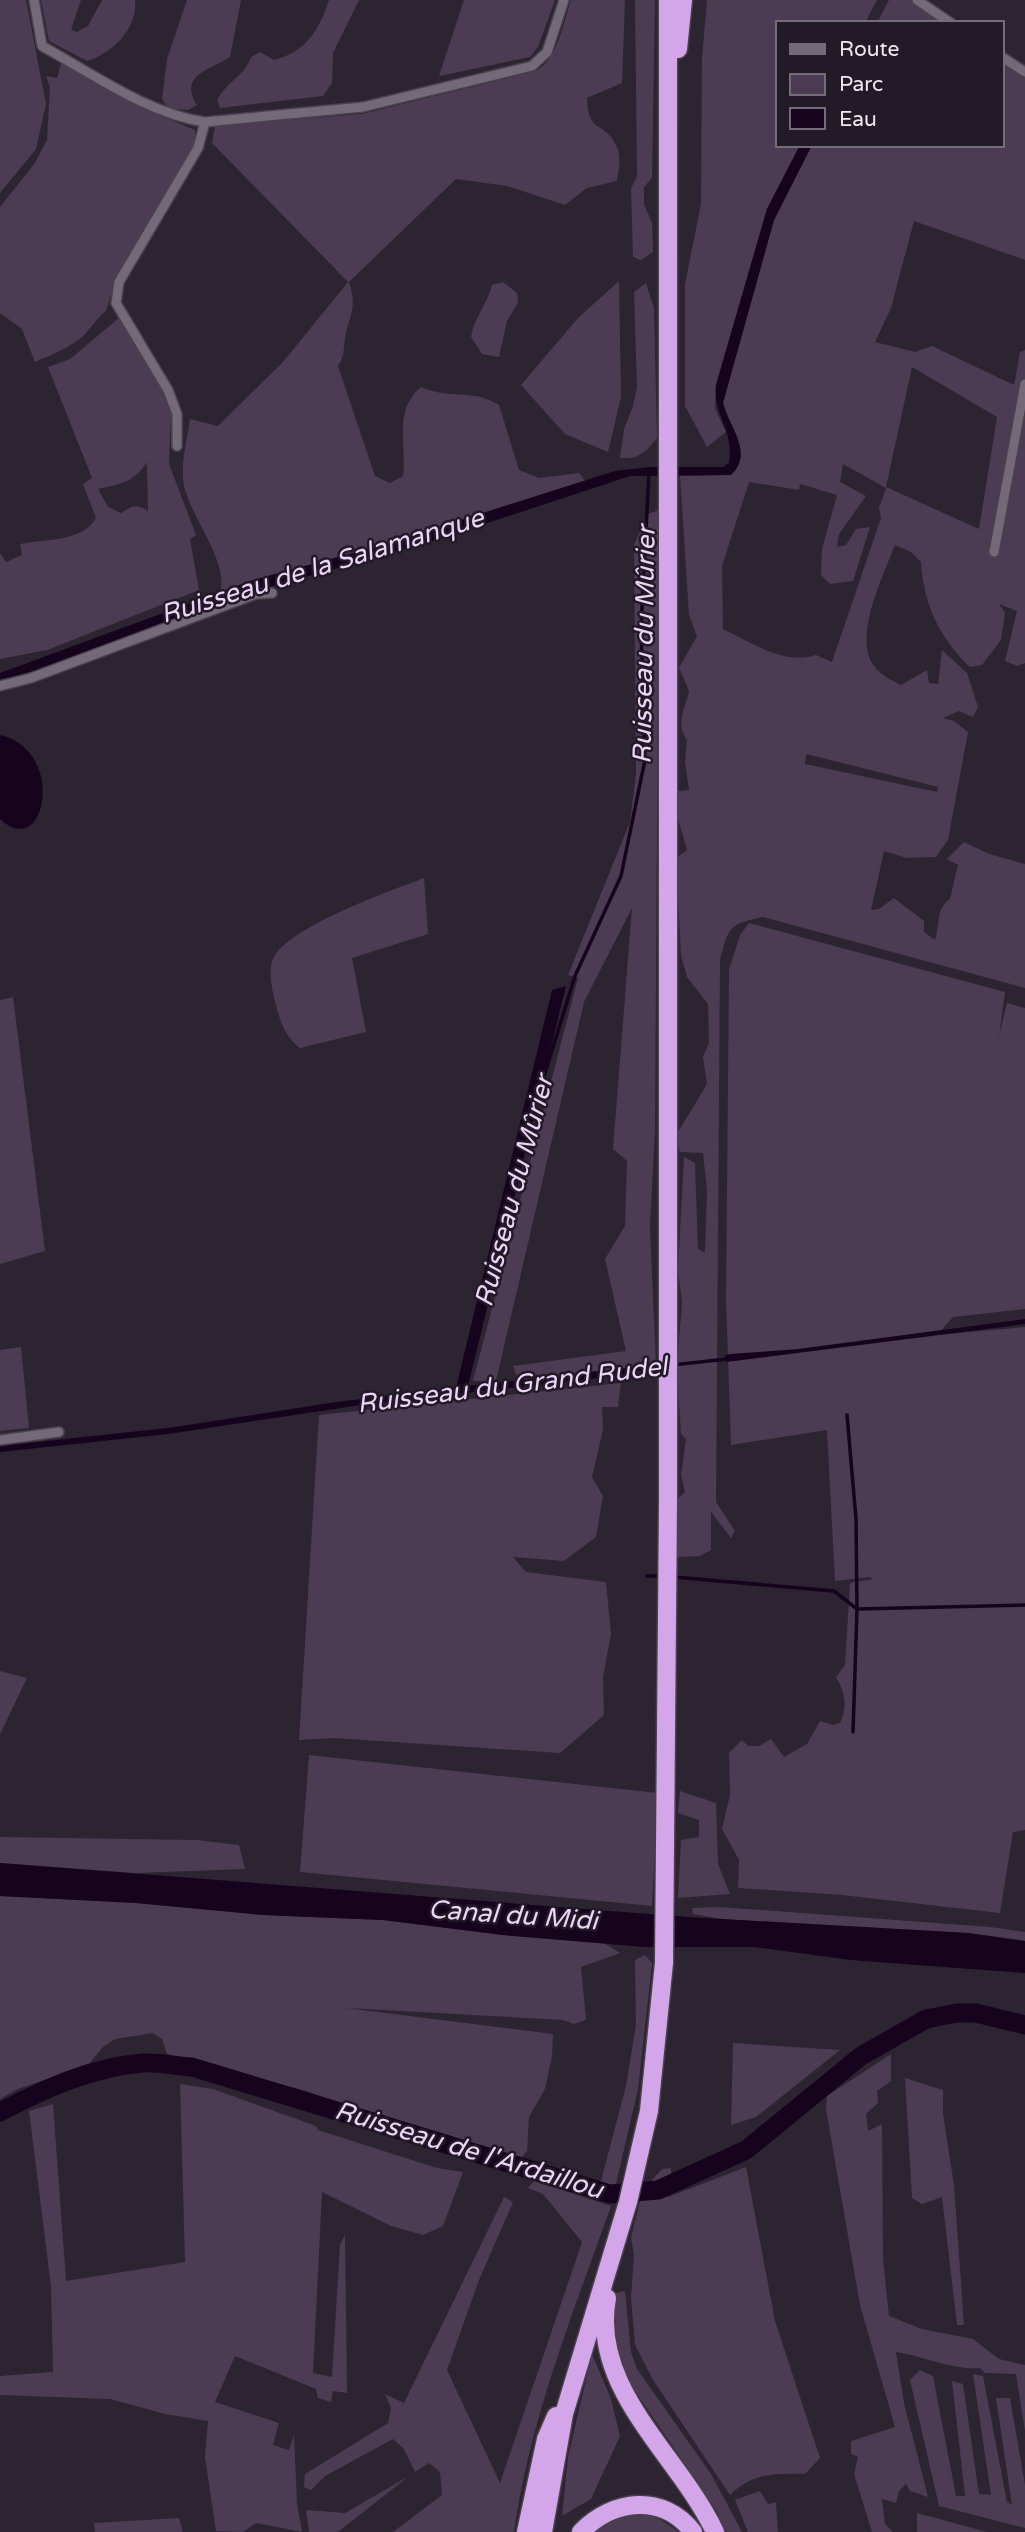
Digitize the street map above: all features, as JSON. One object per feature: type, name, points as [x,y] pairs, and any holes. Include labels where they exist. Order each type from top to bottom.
[{"type":"highway","points":[[666,0],[669,185],[667,1887],[664,1964],[654,2064],[603,2318],[606,2353],[619,2385],[684,2477],[715,2532]]},
{"type":"highway","points":[[669,185],[683,0]]},
{"type":"highway","points":[[526,2532],[546,2439],[558,2413],[623,2215]]},
{"type":"highway","points":[[543,2532],[564,2414],[623,2215]]},
{"type":"highway","points":[[537,2532],[558,2413]]},
{"type":"highway","points":[[581,2532],[611,2509],[646,2503],[667,2510],[686,2522],[693,2532]]},
{"type":"street","points":[[34,0],[42,46],[156,109],[205,122],[363,107],[532,66],[547,52],[564,0]]},
{"type":"street","points":[[917,0],[948,21]]},
{"type":"street","points":[[1004,58],[1025,72]]},
{"type":"street","points":[[177,446],[177,414],[169,390],[116,303],[116,293],[119,282],[198,148],[205,122]]},
{"type":"street","points":[[994,552],[1025,384]]},
{"type":"street","points":[[0,686],[31,678],[256,594],[272,593]]},
{"type":"street","points":[[0,1440],[59,1432]]},
{"type":"green space","points":[[0,0],[26,0],[46,104],[36,149],[0,193]]},
{"type":"green space","points":[[41,0],[81,0],[71,30],[77,32],[88,26],[102,0],[135,0],[135,10],[122,38],[106,52],[87,61],[49,41]]},
{"type":"green space","points":[[187,0],[241,0],[230,57],[199,74],[194,80],[191,86],[192,95],[197,105],[188,110],[168,108],[162,99],[167,59]]},
{"type":"green space","points":[[329,0],[359,0],[333,53],[332,83],[323,96],[220,108],[217,100],[251,57],[260,52],[274,60],[295,51],[316,30]]},
{"type":"green space","points":[[464,0],[555,0],[538,47],[530,57],[439,76]]},
{"type":"green space","points":[[571,0],[625,0],[622,83],[587,98],[590,117],[610,136],[619,152],[617,181],[587,188],[565,205],[507,186],[456,179],[349,282],[353,305],[343,356],[338,366],[375,476],[390,483],[403,476],[404,417],[412,396],[421,387],[442,393],[480,397],[499,405],[519,470],[539,478],[579,473],[585,481],[379,546],[220,592],[221,581],[215,555],[189,502],[183,481],[190,419],[218,426],[283,362],[348,282],[212,143],[215,126],[362,114],[536,71],[555,49]]},
{"type":"green space","points":[[635,0],[655,0],[652,178],[644,187],[644,204],[652,223],[653,252],[641,260],[633,257],[631,189],[637,176]]},
{"type":"green space","points":[[707,0],[877,0],[866,21],[776,21],[776,147],[799,147],[767,209],[716,385],[715,408],[726,432],[707,447],[685,406],[685,284],[701,204],[702,58]]},
{"type":"green space","points":[[889,0],[912,0],[942,21],[878,21]]},
{"type":"green space","points":[[61,63],[142,108],[195,130],[196,142],[119,271],[106,311],[77,341],[35,362],[22,329],[0,313],[0,207],[35,163],[47,140],[50,88],[46,76],[57,78]]},
{"type":"green space","points":[[1004,63],[1025,77],[1025,260],[914,221],[891,308],[875,342],[915,352],[932,346],[1014,385],[1020,352],[1025,350],[1025,663],[1017,666],[1005,661],[1017,611],[999,604],[1005,613],[1001,640],[982,665],[970,667],[950,645],[935,619],[925,592],[921,562],[911,552],[895,545],[872,606],[866,639],[868,654],[874,666],[901,685],[927,670],[929,683],[938,684],[942,650],[967,673],[978,707],[973,717],[959,711],[943,718],[954,721],[968,732],[948,840],[936,857],[907,858],[884,851],[871,910],[879,909],[894,898],[924,921],[924,932],[935,940],[940,912],[950,899],[958,865],[947,859],[964,842],[989,854],[1025,864],[1025,988],[763,917],[732,928],[720,960],[716,1502],[735,1531],[731,1538],[711,1512],[711,1550],[700,1556],[676,1557],[675,1502],[685,1492],[681,1475],[686,1439],[681,1434],[677,1367],[682,1302],[678,1269],[684,1157],[695,1163],[698,1249],[705,1253],[707,1191],[703,1153],[680,1152],[675,1137],[707,1084],[703,1057],[709,1043],[708,1004],[687,977],[681,955],[676,858],[687,850],[678,819],[678,791],[689,790],[685,762],[687,740],[681,722],[689,691],[679,668],[697,636],[689,615],[680,476],[731,475],[740,453],[723,402],[774,220],[811,147],[1004,147]],"holes":[[[912,367],[997,417],[979,529],[886,487]],[[843,464],[886,488],[879,508],[881,518],[832,662],[816,655],[780,655],[723,629],[722,566],[749,482],[799,490],[800,484],[837,495],[822,549],[821,575],[830,584],[853,581],[870,527],[856,529],[846,545],[837,547],[839,534],[866,496],[840,482]],[[806,754],[938,787],[937,792],[805,764]]]},
{"type":"green space","points":[[619,281],[621,397],[608,452],[565,434],[521,385],[578,318]]},
{"type":"green space","points":[[503,282],[517,293],[518,303],[507,321],[499,357],[482,354],[471,337],[492,285]]},
{"type":"green space","points":[[646,283],[654,308],[657,438],[641,454],[632,458],[620,458],[624,429],[637,387],[634,292]]},
{"type":"green space","points":[[119,318],[165,394],[171,414],[169,464],[196,535],[190,539],[199,590],[47,650],[0,659],[0,553],[6,562],[22,555],[20,544],[73,535],[90,526],[96,518],[83,484],[92,478],[48,367],[70,359]],"holes":[[[147,462],[148,511],[134,506],[121,513],[108,507],[98,489],[126,481],[137,474]]]},
{"type":"green space","points":[[659,510],[655,1129],[650,1227],[656,1365],[518,1379],[513,1366],[626,1351],[605,1259],[625,1226],[627,1161],[613,1149],[632,908],[584,1002],[496,1381],[473,1381],[578,978],[568,975],[630,822],[636,773],[634,545],[648,514]]},
{"type":"green space","points":[[424,878],[428,934],[352,958],[366,1032],[300,1048],[286,1033],[279,1015],[271,980],[273,959],[282,947],[318,923]]},
{"type":"green space","points":[[749,923],[1005,992],[999,1036],[1007,1003],[1025,1008],[1025,1309],[953,1317],[937,1335],[1025,1327],[1025,1830],[1013,1832],[1000,1913],[842,1895],[738,1888],[739,1860],[722,1829],[730,1795],[729,1753],[742,1740],[748,1746],[759,1746],[771,1739],[784,1757],[807,1744],[820,1721],[833,1725],[840,1723],[844,1700],[836,1677],[845,1665],[850,1583],[873,1579],[870,1577],[835,1581],[827,1430],[731,1445],[726,1300],[729,970],[740,935]]},
{"type":"green space","points":[[13,997],[45,1251],[0,1264],[0,1000]]},
{"type":"green space","points":[[21,1347],[29,1428],[0,1431],[0,1350]]},
{"type":"green space","points":[[621,1383],[618,1407],[602,1407],[603,1430],[592,1477],[603,1496],[596,1537],[564,1561],[513,1557],[526,1572],[606,1582],[611,1634],[603,1677],[604,1715],[560,1753],[334,1738],[299,1740],[319,1415]]},
{"type":"green space","points":[[0,1671],[27,1678],[0,1734]]},
{"type":"green space","points":[[309,1755],[658,1793],[652,1906],[300,1872]]},
{"type":"green space","points":[[680,1791],[716,1803],[718,1864],[730,1894],[678,1898],[681,1840],[699,1837],[699,1820],[678,1813]]},
{"type":"green space","points":[[0,1837],[196,1840],[239,1845],[245,1869],[135,1873],[0,1863]]},
{"type":"green space","points":[[0,1896],[136,1903],[263,1915],[383,1920],[503,1935],[604,1943],[620,1953],[581,1967],[586,2020],[574,2024],[563,2020],[346,2008],[553,2034],[552,2056],[545,2089],[529,2117],[527,2151],[517,2163],[419,2135],[307,2091],[167,2054],[162,2039],[153,2033],[115,2039],[103,2047],[88,2065],[18,2089],[0,2099]]},
{"type":"green space","points":[[720,1907],[990,1927],[1025,1932],[1025,1941],[968,1933],[722,1919],[693,1914],[692,1908]]},
{"type":"green space","points":[[645,1955],[652,1963],[638,2089],[615,2188],[600,2185],[626,2086],[636,2025],[635,1960]]},
{"type":"green space","points":[[733,2043],[840,2050],[756,2117],[731,2125]]},
{"type":"green space","points":[[891,2054],[891,2081],[877,2091],[878,2103],[866,2114],[868,2131],[882,2124],[883,2259],[889,2316],[922,2329],[973,2339],[999,2359],[1025,2365],[1025,2431],[1016,2374],[985,2373],[980,2368],[950,2365],[896,2352],[904,2403],[928,2497],[910,2491],[906,2484],[899,2491],[896,2503],[882,2499],[885,2524],[893,2532],[872,2532],[854,2474],[858,2457],[851,2454],[851,2441],[895,2427],[860,2305],[826,2109],[827,2096]]},
{"type":"green space","points":[[905,2078],[943,2090],[943,2114],[954,2185],[964,2325],[957,2325],[942,2197],[922,2204],[912,2198]]},
{"type":"green space","points":[[180,2084],[213,2089],[316,2126],[318,2130],[437,2168],[463,2172],[443,2226],[423,2235],[391,2226],[322,2192],[313,2373],[332,2377],[340,2244],[345,2235],[347,2393],[333,2391],[331,2402],[318,2398],[316,2389],[235,2356],[215,2402],[279,2423],[273,2445],[289,2450],[294,2435],[297,2503],[302,2532],[256,2523],[243,2532],[216,2531],[205,2457],[208,2421],[165,2414],[110,2399],[0,2395],[0,2376],[53,2372],[51,2287],[29,2111],[53,2104],[66,2281],[185,2262]]},
{"type":"green space","points":[[746,2167],[775,2321],[820,2458],[805,2474],[755,2478],[730,2495],[653,2380],[635,2345],[631,2297],[634,2255],[631,2237],[643,2190],[662,2169],[671,2168],[671,2177],[660,2194],[668,2197]]},
{"type":"green space","points":[[534,2181],[611,2206],[542,2407],[521,2490],[514,2532],[393,2532],[442,2495],[440,2472],[429,2463],[415,2472],[404,2449],[393,2439],[325,2476],[311,2490],[304,2487],[305,2474],[388,2423],[391,2408],[385,2394],[404,2403],[504,2197],[513,2202],[479,2280],[447,2370],[500,2483],[582,2242],[543,2194],[528,2188]]},
{"type":"green space","points":[[625,2291],[631,2352],[637,2369],[711,2474],[742,2532],[726,2532],[716,2510],[627,2379],[618,2354],[614,2308],[616,2293]]},
{"type":"green space","points":[[592,2354],[611,2399],[620,2436],[591,2499],[562,2516],[568,2457]]},
{"type":"green space","points":[[920,2370],[933,2376],[956,2496],[965,2496],[952,2381],[963,2384],[979,2494],[991,2495],[973,2374],[983,2376],[1007,2502],[1012,2505],[996,2398],[1010,2398],[1025,2485],[1025,2528],[939,2506],[910,2380]]},
{"type":"green space","points":[[409,2476],[338,2532],[309,2532],[306,2510],[345,2513]]},
{"type":"green space","points":[[760,2491],[768,2504],[776,2502],[778,2532],[748,2532],[735,2500]]},
{"type":"green space","points":[[630,2513],[650,2513],[679,2532],[591,2532],[612,2518]]},
{"type":"green space","points":[[917,2513],[987,2532],[917,2532]]},
{"type":"green space","points":[[179,2518],[183,2532],[95,2532],[94,2523]]},
{"type":"water","name":"Ruisseau de la Salamanque","points":[[799,147],[811,147],[774,220],[723,403],[740,448],[741,458],[731,475],[630,476],[430,542],[255,591],[49,670],[0,684],[0,673],[253,580],[382,545],[615,471],[650,467],[723,467],[729,463],[730,451],[717,406],[716,385],[767,209]]},
{"type":"water","points":[[0,735],[21,745],[35,760],[42,780],[42,799],[38,815],[29,826],[16,828],[0,819]]},
{"type":"water","points":[[566,986],[468,1386],[626,1368],[626,1375],[368,1404],[168,1434],[0,1452],[0,1446],[168,1428],[336,1402],[456,1388],[552,990]]},
{"type":"water","points":[[1025,1319],[1025,1324],[726,1362],[725,1355],[798,1349]]},
{"type":"water","name":"Canal du Midi","points":[[0,1863],[687,1917],[968,1933],[1025,1941],[1025,1973],[851,1960],[754,1947],[644,1947],[503,1935],[383,1920],[263,1915],[136,1903],[0,1896]]},
{"type":"waterway","name":"Ruisseau du Mûrier","points":[[533,1112],[575,976],[621,876],[645,760],[641,628],[649,472]]},
{"type":"waterway","name":"Ruisseau du Grand Rudel","points":[[672,1365],[727,1359]]},
{"type":"waterway","name":"Ruisseau du Grand Rudel","points":[[624,1371],[661,1367]]},
{"type":"waterway","points":[[847,1415],[856,1519],[857,1609],[853,1732]]},
{"type":"waterway","points":[[647,1576],[663,1576]]},
{"type":"waterway","points":[[674,1577],[834,1591],[857,1609],[1025,1605]]},
{"type":"waterway","name":"Ruisseau de l'Ardaillou","points":[[0,2112],[51,2087],[105,2069],[149,2063],[192,2067],[610,2194],[658,2190],[746,2150],[861,2056],[926,2019],[957,2013],[976,2013],[1025,2025]]}]
